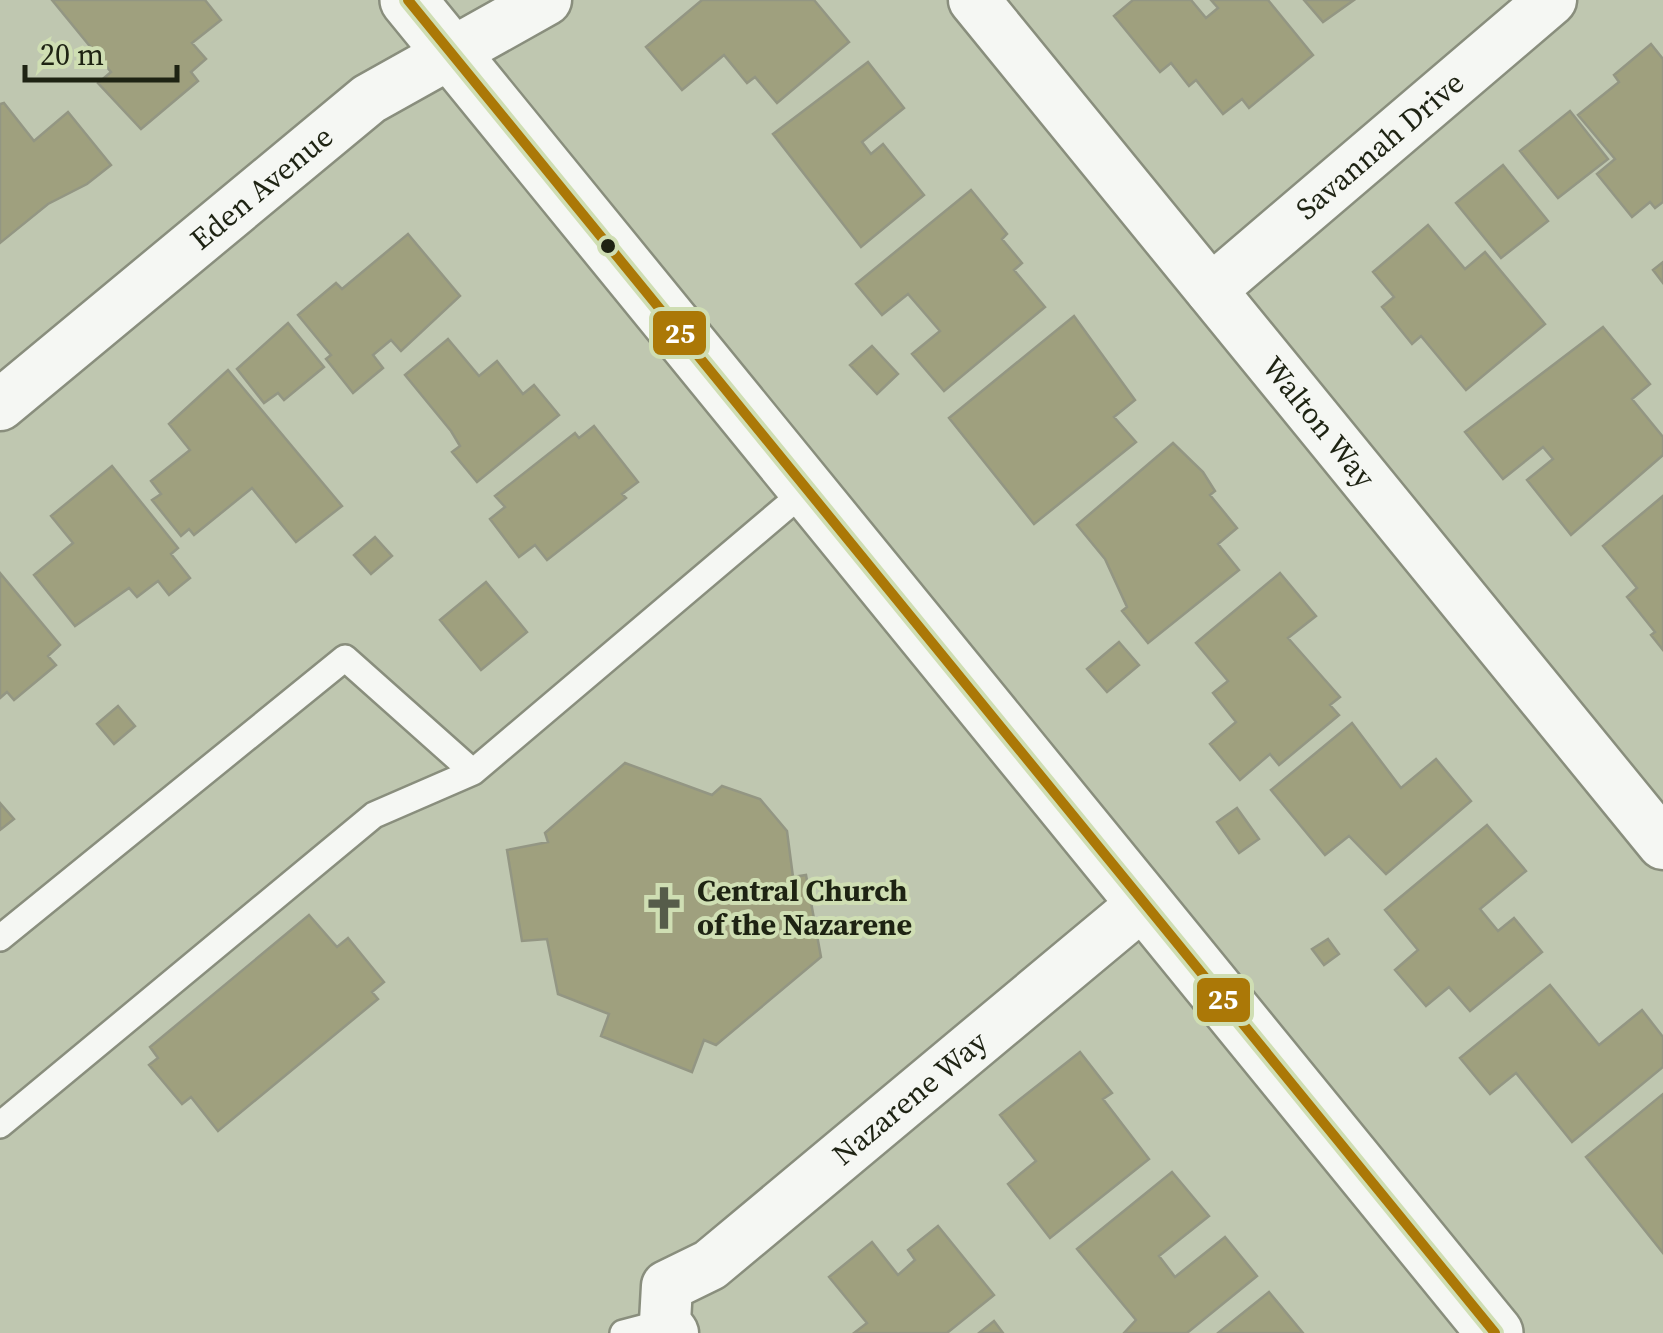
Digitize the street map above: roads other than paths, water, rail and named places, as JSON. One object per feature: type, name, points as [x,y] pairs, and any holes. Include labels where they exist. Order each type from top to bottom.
[{"type":"street","points":[[408,0],[1496,1333]]},
{"type":"street","name":"Eden Avenue","points":[[4,394],[369,98],[546,0]]},
{"type":"street","name":"Walton Way","points":[[974,0],[1663,844]]},
{"type":"street","name":"Savannah Drive","points":[[1211,290],[1552,0]]},
{"type":"street","name":"Nazarene Way","points":[[657,1318],[710,1265],[1145,902]]},
{"type":"lane","points":[[0,1125],[374,814],[473,772],[806,490]]},
{"type":"lane","points":[[0,938],[345,658],[473,772]]},
{"type":"place","name":"Central Church of the Nazarene","points":[[664,908]]}]
